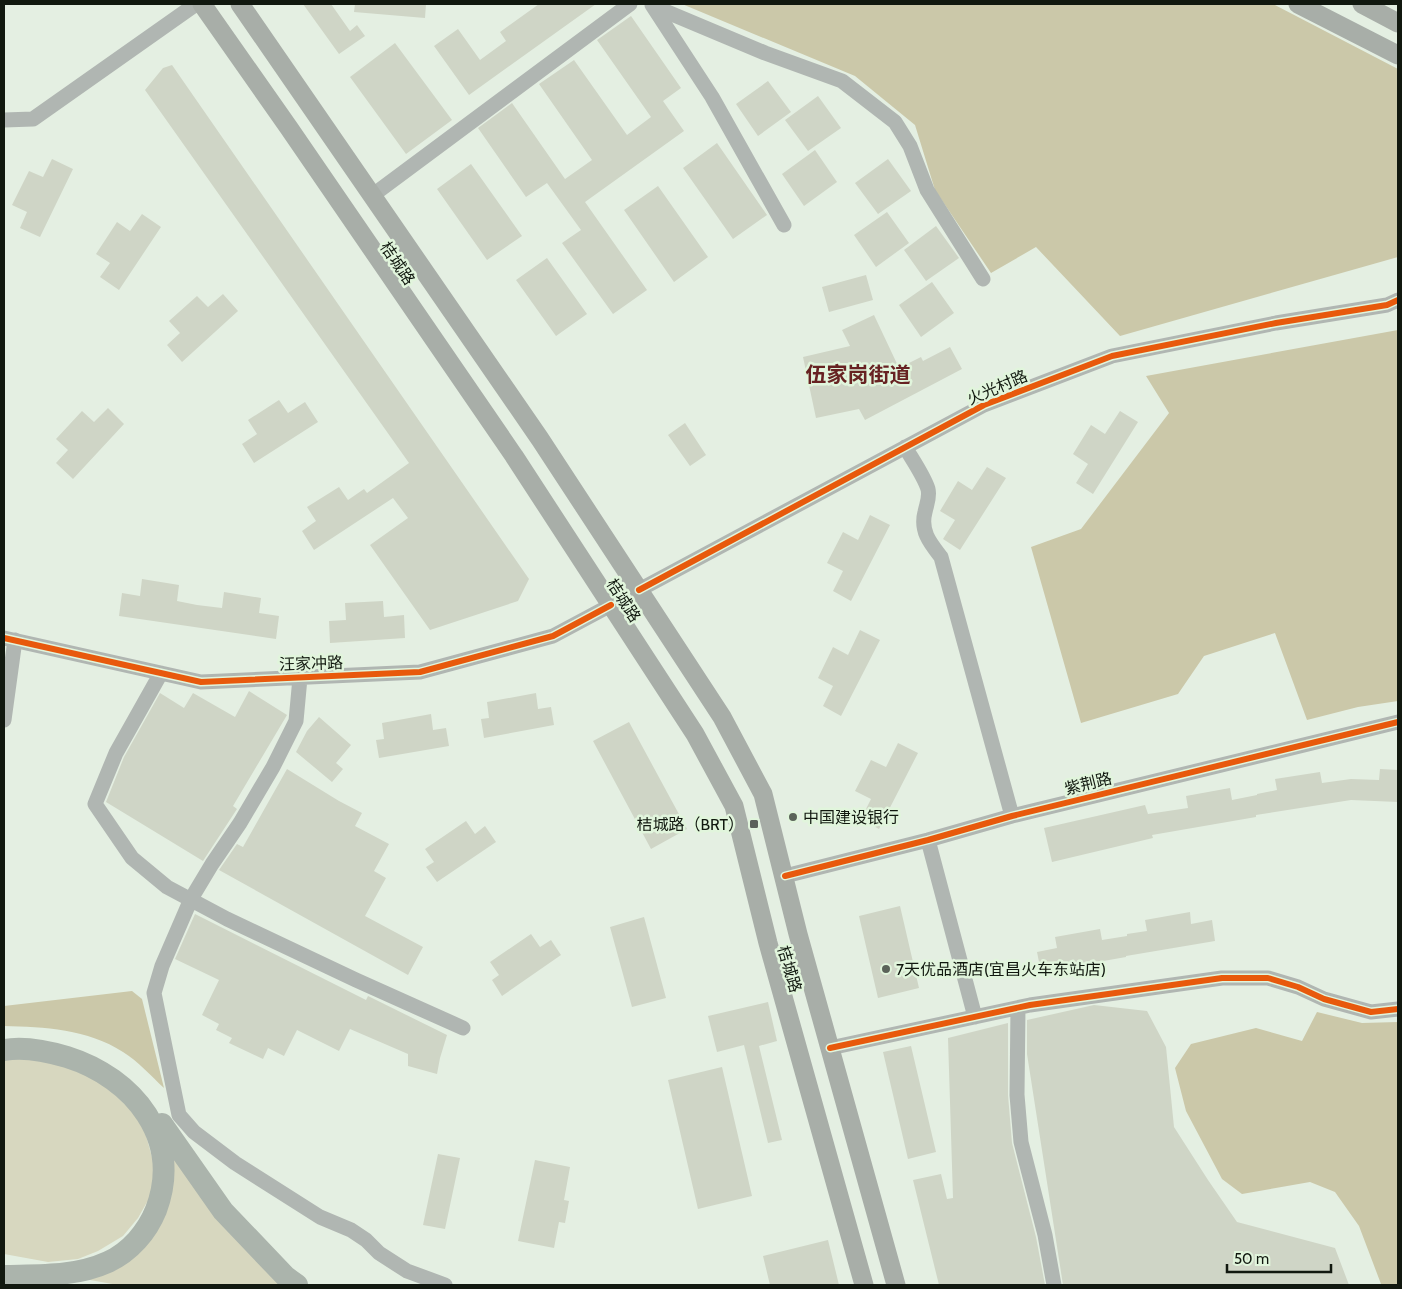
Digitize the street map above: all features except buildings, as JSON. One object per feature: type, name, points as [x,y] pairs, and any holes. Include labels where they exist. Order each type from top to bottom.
[{"type":"highway","points":[[4,1039],[33,1038],[69,1045],[104,1059],[124,1075],[148,1102],[223,1212],[296,1285]]},
{"type":"highway","points":[[4,1050],[12,1048],[47,1051],[85,1063],[110,1076],[131,1094],[147,1114],[158,1135],[163,1153],[161,1197],[151,1222],[132,1247],[108,1262],[67,1274],[4,1277]]},
{"type":"highway","points":[[4,1277],[49,1285]]},
{"type":"main road","name":"桔城路","points":[[202,4],[295,136],[514,456],[695,734],[734,806],[768,943],[864,1285]]},
{"type":"main road","name":"桔城路","points":[[240,4],[373,194],[540,439],[722,717],[763,794],[798,934],[896,1285]]},
{"type":"main road","points":[[1298,4],[1398,55]]},
{"type":"main road","points":[[1362,4],[1398,23]]},
{"type":"street","points":[[4,120],[33,119],[196,4]]},
{"type":"street","points":[[373,194],[630,4]]},
{"type":"street","points":[[652,5],[712,97],[784,225]]},
{"type":"street","points":[[652,5],[765,53],[842,82],[895,122],[910,146],[927,190],[983,279]]},
{"type":"street","name":"火光村路","points":[[639,590],[984,405],[1112,356],[1276,322],[1387,305],[1398,300]]},
{"type":"street","points":[[905,447],[928,488],[929,500],[925,512],[924,526],[926,538],[941,557],[1012,816]]},
{"type":"street","name":"汪家冲路","points":[[9,639],[201,682],[420,672],[553,636],[611,605]]},
{"type":"street","points":[[4,720],[9,639]]},
{"type":"street","points":[[161,673],[116,752],[94,804],[132,858],[167,887],[227,919],[463,1028]]},
{"type":"street","points":[[300,678],[296,721],[273,767],[240,823],[190,899],[162,966],[154,993],[179,1115],[194,1132],[235,1163],[320,1218],[351,1230],[366,1240],[379,1253],[407,1271],[445,1285]]},
{"type":"street","name":"紫荆路","points":[[785,876],[928,840],[1012,816],[1398,722]]},
{"type":"street","points":[[928,840],[975,1017]]},
{"type":"street","points":[[830,1048],[1018,1008],[1222,978],[1268,978],[1298,987],[1324,999],[1371,1012],[1398,1008]]},
{"type":"street","points":[[1018,1008],[1017,1095],[1021,1142],[1045,1235],[1054,1285]]},
{"type":"green space","points":[[42,1058],[101,1081],[142,1121],[155,1168],[151,1195],[138,1218],[123,1236],[98,1251],[78,1259],[48,1262],[4,1254],[4,1059]]},
{"type":"green space","points":[[170,1147],[290,1285],[118,1285],[90,1280],[91,1273],[123,1261]]},
{"type":"shaded area","points":[[682,4],[1273,4],[1398,69],[1398,257],[1120,336],[1036,247],[991,273],[935,190],[915,125],[855,76]]},
{"type":"shaded area","points":[[1398,330],[1398,701],[1358,707],[1307,720],[1275,633],[1204,656],[1178,694],[1081,723],[1031,547],[1081,529],[1169,413],[1146,376]]},
{"type":"shaded area","points":[[132,991],[142,999],[164,1088],[129,1056],[95,1038],[35,1027],[4,1026],[4,1006]]},
{"type":"shaded area","points":[[1317,1012],[1362,1023],[1398,1022],[1398,1285],[1381,1284],[1359,1226],[1335,1192],[1310,1182],[1242,1194],[1222,1179],[1186,1111],[1175,1068],[1191,1044],[1256,1028],[1302,1041]]},
{"type":"cycle path","points":[[639,590],[984,405],[1112,356],[1276,323],[1387,305],[1398,300]]},
{"type":"cycle path","points":[[4,638],[201,682],[420,672],[553,636],[611,605]]},
{"type":"cycle path","points":[[785,876],[928,840],[1012,816],[1398,722]]},
{"type":"cycle path","points":[[830,1048],[1030,1005],[1222,978],[1268,978],[1298,987],[1324,999],[1371,1012],[1398,1009]]},
{"type":"place","name":"中国建设银行","points":[[793,817]]},
{"type":"place","name":"桔城路（BRT）","points":[[754,824]]},
{"type":"place","name":"7天优品酒店(宜昌火车东站店)","points":[[886,969]]},
{"type":"district","name":"伍家岗街道","points":[[858,375]]}]
